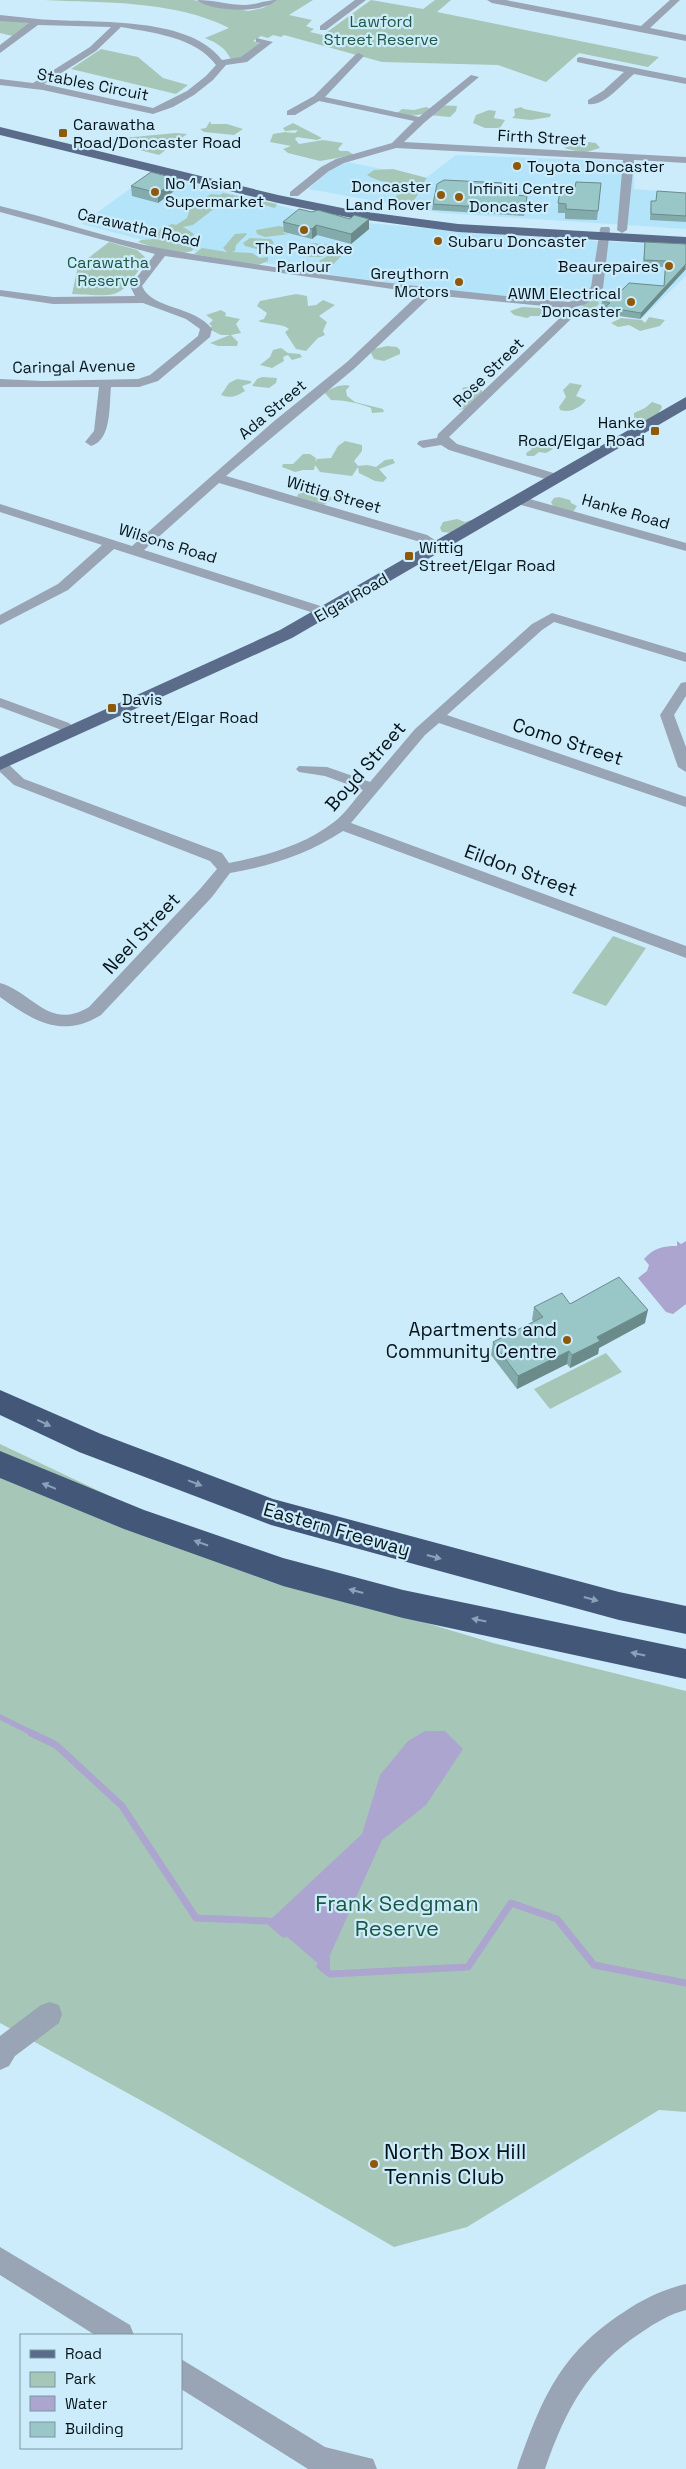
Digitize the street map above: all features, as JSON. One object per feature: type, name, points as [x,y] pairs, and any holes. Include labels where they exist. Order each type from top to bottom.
[{"type":"highway","name":"Eastern Freeway","points":[[0,1402],[90,1443],[271,1512],[619,1606],[686,1620]]},
{"type":"highway","points":[[0,1464],[134,1520],[283,1572],[403,1604],[686,1664]]},
{"type":"main road","points":[[2,129],[294,194],[407,214],[605,233]]},
{"type":"main road","points":[[2,129],[278,199],[352,214],[458,228],[605,233],[686,241]]},
{"type":"main road","points":[[622,234],[686,233]]},
{"type":"main road","name":"Elgar Road","points":[[0,764],[260,646],[325,612],[686,402]]},
{"type":"street","points":[[202,0],[249,9],[261,7],[272,0]]},
{"type":"street","points":[[323,28],[361,0]]},
{"type":"street","points":[[492,0],[686,38]]},
{"type":"street","points":[[542,10],[554,0]]},
{"type":"street","points":[[644,30],[675,0]]},
{"type":"street","points":[[0,18],[23,18],[37,22],[119,24],[176,35],[206,50],[220,63],[244,60],[267,40]]},
{"type":"street","points":[[0,50],[37,22]]},
{"type":"street","points":[[35,86],[93,49],[119,24]]},
{"type":"street","points":[[291,113],[318,98],[359,56]]},
{"type":"street","points":[[580,60],[686,82]]},
{"type":"street","name":"Stables Circuit","points":[[0,82],[35,86],[144,110],[158,111],[198,89],[200,84],[219,68],[220,63]]},
{"type":"street","points":[[592,102],[607,93],[631,71]]},
{"type":"street","points":[[294,194],[325,169],[340,161],[396,145],[421,120],[474,77]]},
{"type":"street","points":[[318,98],[421,120]]},
{"type":"street","name":"Firth Street","points":[[396,145],[686,160]]},
{"type":"street","points":[[622,234],[629,156]]},
{"type":"street","name":"Carawatha Road","points":[[0,209],[162,252],[430,292],[504,301],[570,305]]},
{"type":"street","points":[[570,305],[582,302],[599,286],[605,233]]},
{"type":"street","points":[[0,293],[30,298],[108,301],[141,295],[136,286],[162,252]]},
{"type":"street","name":"Ada Street","points":[[134,551],[277,425],[351,365],[430,292]]},
{"type":"street","name":"Caringal Avenue","points":[[0,383],[17,385],[139,384],[154,378],[204,337],[206,329],[198,319],[141,295]]},
{"type":"street","name":"Rose Street","points":[[444,441],[442,437],[445,433],[468,415],[566,318],[571,312],[570,305]]},
{"type":"street","points":[[91,442],[100,432],[105,385]]},
{"type":"street","points":[[423,444],[444,441],[453,447],[550,482]]},
{"type":"street","name":"Wittig Street","points":[[218,478],[422,538],[439,547]]},
{"type":"street","name":"Hanke Road","points":[[550,482],[541,499],[556,509]]},
{"type":"street","name":"Hanke Road","points":[[519,500],[686,547]]},
{"type":"street","name":"Wilsons Road","points":[[0,508],[325,612]]},
{"type":"street","points":[[0,621],[64,587],[111,544]]},
{"type":"street","name":"Boyd Street","points":[[225,869],[268,861],[324,836],[342,825],[420,732],[537,627],[552,617],[686,658]]},
{"type":"street","points":[[686,686],[669,709],[668,715],[686,767]]},
{"type":"street","points":[[0,702],[51,720],[72,732]]},
{"type":"street","name":"Como Street","points":[[437,717],[686,802]]},
{"type":"street","points":[[0,764],[19,782],[216,858],[225,869]]},
{"type":"street","points":[[304,769],[327,772],[373,788]]},
{"type":"street","name":"Eildon Street","points":[[342,825],[684,948]]},
{"type":"street","name":"Neel Street","points":[[82,1020],[96,1011],[206,893],[225,869]]},
{"type":"street","points":[[0,989],[54,1021],[68,1023],[82,1020]]},
{"type":"street","points":[[0,2057],[6,2047],[50,2014]]},
{"type":"street","points":[[0,2260],[118,2334]]},
{"type":"street","points":[[531,2469],[551,2414],[571,2376],[592,2352],[617,2330],[676,2299],[686,2297]]},
{"type":"street","points":[[182,2374],[320,2460],[364,2469]]},
{"type":"shaded area","points":[[456,155],[634,162],[634,189],[686,193],[686,229],[442,213],[308,189],[333,168],[348,162],[426,178]]},
{"type":"shaded area","points":[[152,173],[301,211],[368,223],[513,236],[686,246],[686,276],[641,319],[519,300],[346,277],[166,246],[81,224]]},
{"type":"green space","name":"Lawford Street Reserve","points":[[44,0],[193,0],[248,11],[263,8],[277,0],[313,0],[289,15],[312,20],[306,26],[314,29],[310,32],[323,35],[371,0],[423,9],[435,0],[451,0],[437,12],[659,57],[648,67],[579,53],[546,82],[498,65],[382,62],[284,35],[281,37],[273,35],[268,38],[261,36],[253,41],[259,43],[260,46],[243,57],[231,60],[221,46],[205,38],[229,28],[208,19],[185,12],[138,5]]},
{"type":"green space","points":[[0,19],[30,23],[17,37],[0,33]]},
{"type":"green space","points":[[101,49],[138,57],[163,78],[188,85],[176,94],[71,69]]},
{"type":"green space","points":[[434,105],[457,106],[456,111],[450,117],[429,115],[429,113],[411,116],[396,114],[402,109],[414,110],[426,107],[431,109]]},
{"type":"green space","points":[[521,107],[551,114],[550,117],[531,120],[512,118],[515,115],[514,109]]},
{"type":"green space","points":[[489,110],[496,111],[494,118],[505,120],[500,128],[485,128],[473,123],[476,115]]},
{"type":"green space","points":[[210,121],[211,124],[227,124],[243,129],[234,135],[204,132],[200,129],[206,128]]},
{"type":"green space","points":[[293,123],[322,138],[317,140],[297,137],[295,139],[299,144],[323,140],[343,143],[338,149],[340,151],[348,151],[354,155],[320,161],[288,153],[283,149],[291,146],[270,142],[273,134],[295,133],[298,130],[285,131],[283,128]]},
{"type":"green space","points":[[176,133],[187,134],[159,155],[101,140]]},
{"type":"green space","points":[[588,142],[596,143],[600,148],[583,153],[564,148],[577,144],[588,145]]},
{"type":"green space","points":[[393,169],[427,178],[424,182],[410,184],[380,181],[367,175],[374,170]]},
{"type":"green space","points":[[406,187],[420,190],[414,200],[404,206],[390,205],[387,201],[392,200]]},
{"type":"green space","points":[[223,193],[277,204],[275,208],[238,198],[230,202],[224,201],[193,225],[183,227],[193,233],[194,236],[185,242],[175,244],[165,242],[156,236],[160,229],[172,224],[176,225],[187,218],[190,209],[196,204],[206,201],[203,199],[211,194],[220,195]]},
{"type":"green space","points":[[279,226],[289,228],[283,233],[289,234],[265,237],[257,234],[256,230]]},
{"type":"green space","points":[[246,233],[236,245],[235,251],[232,252],[252,253],[260,258],[268,257],[268,261],[256,266],[194,254],[202,248],[227,252],[223,248],[235,234]]},
{"type":"green space","points":[[250,238],[271,239],[274,243],[264,249],[245,246],[243,243]]},
{"type":"green space","points":[[155,239],[194,247],[192,251],[175,255],[138,242]]},
{"type":"green space","name":"Carawatha Reserve","points":[[109,242],[137,250],[145,257],[145,261],[129,283],[116,293],[109,295],[72,294],[78,266]]},
{"type":"green space","points":[[312,243],[333,245],[334,250],[325,252],[322,257],[302,255],[302,248]]},
{"type":"green space","points":[[342,247],[352,249],[344,253],[327,271],[318,271],[315,268],[322,263],[319,261]]},
{"type":"green space","points":[[296,294],[307,296],[308,306],[316,305],[323,300],[335,305],[319,316],[327,322],[323,331],[325,335],[318,338],[306,351],[296,349],[285,332],[289,329],[286,327],[258,321],[264,319],[267,313],[257,306],[260,301]]},
{"type":"green space","points":[[589,300],[598,301],[599,304],[593,309],[588,308],[591,312],[589,316],[582,318],[572,315],[573,311],[584,307],[581,305]]},
{"type":"green space","points":[[522,307],[540,308],[547,311],[542,316],[527,318],[514,315],[510,311]]},
{"type":"green space","points":[[221,310],[226,313],[225,316],[240,319],[236,324],[241,333],[231,335],[238,342],[237,346],[218,346],[210,343],[230,335],[221,335],[209,329],[212,326],[209,324],[213,320],[206,315]]},
{"type":"green space","points":[[649,317],[665,320],[660,326],[640,331],[629,325],[618,327],[611,323],[621,318],[642,320],[645,323]]},
{"type":"green space","points":[[387,346],[397,347],[400,350],[400,354],[384,361],[374,359],[371,353],[374,349]]},
{"type":"green space","points":[[281,348],[288,353],[300,354],[302,357],[292,360],[288,355],[283,357],[284,361],[272,368],[260,365],[270,357],[273,350]]},
{"type":"green space","points":[[262,377],[277,378],[276,383],[269,388],[252,386],[257,379]]},
{"type":"green space","points":[[237,379],[251,381],[251,383],[242,386],[245,391],[237,396],[228,397],[221,395],[229,383]]},
{"type":"green space","points":[[570,383],[582,385],[576,396],[586,400],[574,409],[560,410],[559,407],[566,397],[563,390]]},
{"type":"green space","points":[[346,385],[350,386],[346,390],[347,396],[355,402],[383,409],[384,412],[372,413],[371,408],[362,405],[331,400],[324,392]]},
{"type":"green space","points":[[462,388],[479,388],[483,392],[466,409],[459,410],[458,402],[466,393]]},
{"type":"green space","points":[[652,402],[661,405],[662,408],[659,412],[662,416],[643,422],[634,418],[634,413]]},
{"type":"green space","points":[[345,441],[362,445],[362,451],[354,461],[358,466],[376,467],[385,460],[393,459],[395,463],[379,469],[387,478],[383,482],[375,481],[359,473],[358,467],[352,476],[320,472],[315,465],[314,470],[295,472],[282,467],[283,464],[293,464],[303,454],[310,454],[316,458],[315,462],[317,459],[331,458],[338,446]]},
{"type":"green space","points":[[532,441],[541,442],[553,449],[546,453],[539,452],[534,456],[527,456],[526,453],[532,449],[528,444]]},
{"type":"green space","points":[[312,490],[329,494],[332,499],[324,505],[297,497],[298,494]]},
{"type":"green space","points":[[559,497],[570,500],[571,503],[577,506],[573,512],[553,506],[551,502],[554,498]]},
{"type":"green space","points":[[457,519],[465,522],[471,520],[472,523],[454,533],[442,532],[440,528],[443,522]]},
{"type":"green space","points":[[613,936],[646,948],[606,1006],[572,993]]},
{"type":"green space","points":[[606,1353],[622,1372],[550,1409],[534,1389]]},
{"type":"green space","name":"Frank Sedgman Reserve","points":[[0,1444],[293,1583],[493,1643],[686,1691],[686,2112],[659,2110],[467,2227],[394,2247],[162,2112],[0,2023]]},
{"type":"water","points":[[677,1241],[681,1244],[686,1241],[686,1304],[673,1314],[666,1312],[638,1278],[647,1271],[649,1265],[644,1259],[651,1252],[667,1246],[677,1246]]},
{"type":"water","points":[[425,1731],[445,1731],[463,1749],[426,1805],[382,1840],[330,1955],[330,1974],[269,1921],[362,1834],[380,1775],[408,1741]]},
{"type":"building","points":[[151,172],[178,179],[158,193],[131,186]]},
{"type":"building","points":[[444,180],[504,183],[503,194],[527,196],[525,210],[433,204],[437,184]]},
{"type":"building","points":[[576,182],[601,183],[598,211],[566,209],[566,204],[558,203],[561,186],[575,187]]},
{"type":"building","points":[[657,191],[686,193],[686,216],[651,214],[651,201],[656,201]]},
{"type":"building","points":[[299,209],[312,212],[318,210],[350,219],[354,215],[369,219],[351,234],[316,225],[312,229],[283,222]]},
{"type":"building","points":[[645,242],[686,244],[686,264],[641,313],[605,307],[610,303],[602,301],[613,290],[621,291],[629,283],[664,286],[666,261],[644,260]]},
{"type":"building","name":"Apartments and Community Centre","points":[[619,1277],[648,1310],[597,1337],[600,1341],[572,1355],[569,1351],[518,1376],[493,1342],[543,1317],[534,1307],[562,1293],[570,1304]]},
{"type":"waterway","points":[[0,1717],[34,1734]]},
{"type":"waterway","points":[[31,1733],[56,1745],[122,1806],[196,1918],[269,1921],[284,1934]]},
{"type":"waterway","points":[[320,1966],[330,1974],[468,1967],[511,1903],[557,1919],[594,1965],[686,1983]]},
{"type":"place","name":"Carawatha Road/Doncaster Road","points":[[63,133]]},
{"type":"place","name":"Toyota Doncaster","points":[[517,166]]},
{"type":"place","name":"No 1 Asian Supermarket","points":[[155,192]]},
{"type":"place","name":"Doncaster Land Rover","points":[[441,195]]},
{"type":"place","name":"Infiniti Centre Doncaster","points":[[459,197]]},
{"type":"place","name":"The Pancake Parlour","points":[[304,230]]},
{"type":"place","name":"Subaru Doncaster","points":[[438,241]]},
{"type":"place","name":"Beaurepaires","points":[[669,266]]},
{"type":"place","name":"Greythorn Motors","points":[[459,282]]},
{"type":"place","name":"AWM Electrical Doncaster","points":[[631,302]]},
{"type":"place","name":"Hanke Road/Elgar Road","points":[[655,431]]},
{"type":"place","name":"Wittig Street/Elgar Road","points":[[409,556]]},
{"type":"place","name":"Davis Street/Elgar Road","points":[[112,708]]},
{"type":"place","name":"Apartments and Community Centre","points":[[567,1340]]},
{"type":"place","name":"North Box Hill Tennis Club","points":[[374,2164]]}]
